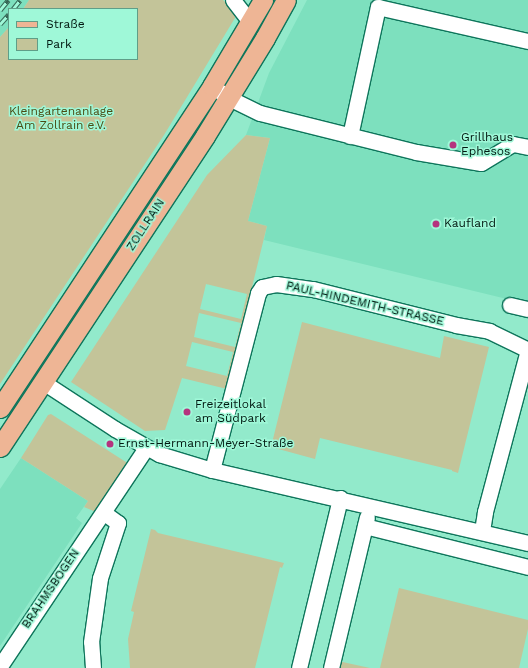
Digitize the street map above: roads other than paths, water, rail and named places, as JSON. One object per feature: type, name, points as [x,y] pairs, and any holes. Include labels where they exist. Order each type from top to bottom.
[{"type":"main road","name":"ZOLLRAIN","points":[[0,408],[212,86],[251,23],[263,0]]},
{"type":"main road","name":"ZOLLRAIN","points":[[0,447],[229,98],[286,0]]},
{"type":"main road","points":[[25,370],[43,382]]},
{"type":"street","points":[[233,0],[251,23]]},
{"type":"street","points":[[350,136],[378,7],[528,41]]},
{"type":"street","points":[[212,86],[229,98],[260,113],[416,152],[481,163],[513,144],[528,147]]},
{"type":"street","name":"PAUL-HINDEMITH-STRASSE","points":[[212,470],[252,309],[258,293],[262,287],[276,284],[313,289],[456,326],[489,331],[528,350],[485,512],[482,532]]},
{"type":"street","points":[[510,305],[528,310]]},
{"type":"street","points":[[43,382],[146,448],[158,454],[212,470],[340,498],[528,543]]},
{"type":"street","name":"BRAHMSBOGEN","points":[[0,666],[104,513],[146,448]]},
{"type":"street","points":[[299,668],[340,498]]},
{"type":"street","points":[[331,668],[370,506]]},
{"type":"street","points":[[93,668],[91,642],[100,578],[118,523],[104,513]]},
{"type":"street","points":[[365,526],[528,567]]},
{"type":"railway","points":[[0,10],[8,0]]},
{"type":"railway","points":[[14,8],[20,0]]},
{"type":"railway","points":[[0,24],[8,15]]},
{"type":"place","name":"Grillhaus Ephesos","points":[[453,145]]},
{"type":"place","name":"Kaufland","points":[[436,224]]},
{"type":"place","name":"Freizeitlokal am Südpark","points":[[187,412]]},
{"type":"place","name":"Ernst-Hermann-Meyer-Straße","points":[[110,444]]},
{"type":"park label","name":"Kleingartenanlage Am Zollrain e.V.","points":[[61,119]]}]
